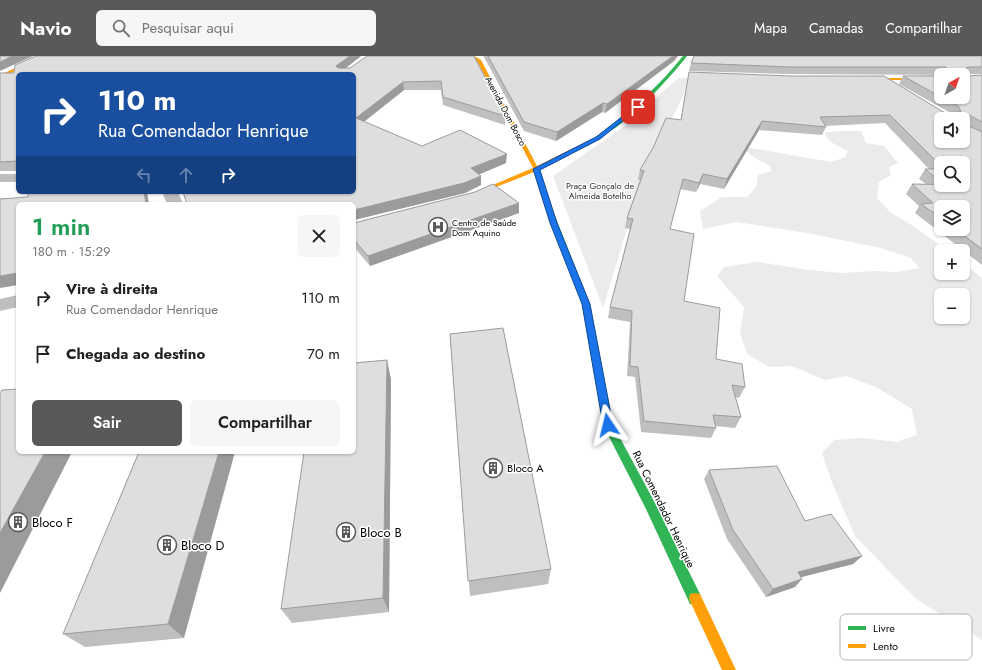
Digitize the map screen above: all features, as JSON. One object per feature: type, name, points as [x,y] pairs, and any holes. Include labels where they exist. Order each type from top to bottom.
[{"type":"street","points":[[0,77],[45,56]]},
{"type":"street","name":"Avenida Dom Bosco","points":[[471,56],[479,60],[536,169]]},
{"type":"street","points":[[454,201],[536,169],[598,138],[638,107],[675,75],[685,56]]},
{"type":"street","points":[[0,77],[16,77]]},
{"type":"street","points":[[851,79],[934,79]]},
{"type":"street","points":[[883,79],[902,91]]},
{"type":"street","name":"Rua Comendador Henrique","points":[[536,169],[554,223],[586,304],[608,425],[650,505],[729,670]]},
{"type":"street","points":[[0,178],[16,178]]},
{"type":"street","points":[[0,305],[16,301]]},
{"type":"green space","name":"Praça Gonçalo de Almeida Botelho","points":[[679,78],[688,78],[683,96],[643,176],[603,308],[553,176],[642,114],[660,94]]},
{"type":"green space","points":[[861,131],[866,143],[884,146],[898,163],[889,167],[891,175],[879,182],[877,198],[891,213],[910,224],[938,244],[934,244],[934,280],[970,280],[970,269],[982,278],[982,640],[972,634],[972,614],[940,614],[916,599],[855,536],[833,485],[822,453],[834,440],[862,438],[897,442],[917,435],[912,409],[876,387],[846,376],[825,380],[792,366],[770,367],[748,355],[740,334],[744,307],[717,276],[724,267],[757,262],[809,270],[842,273],[873,271],[896,272],[919,268],[911,258],[881,248],[807,233],[737,222],[703,229],[700,211],[722,197],[747,197],[756,187],[758,175],[772,171],[770,166],[744,150],[745,147],[832,162],[845,157],[848,151],[834,144],[828,139],[825,132]]},
{"type":"building","points":[[0,56],[12,56],[0,62]]},
{"type":"building","points":[[36,56],[350,56],[336,66],[338,68],[350,68],[367,56],[474,56],[505,116],[443,97],[441,81],[403,82],[356,118],[356,72],[16,72],[16,161],[0,162],[0,73],[14,73],[15,65]]},
{"type":"building","points":[[488,56],[673,56],[607,104],[603,103],[557,132],[524,122]]},
{"type":"building","points":[[694,56],[982,56],[982,67],[966,68],[790,67],[691,63]]},
{"type":"building","points":[[689,72],[790,76],[884,76],[943,112],[934,112],[934,148],[970,148],[970,126],[982,132],[982,249],[964,236],[970,236],[970,200],[934,200],[934,213],[921,204],[933,203],[912,184],[934,184],[934,192],[970,192],[970,156],[934,156],[934,159],[890,115],[820,117],[826,127],[762,121],[727,179],[703,174],[699,183],[683,179],[670,229],[694,234],[684,301],[720,308],[716,359],[742,364],[745,387],[732,385],[741,417],[713,415],[716,428],[644,421],[638,367],[630,366],[632,311],[610,307],[633,219],[627,218],[644,171],[640,170],[654,146],[666,118],[681,120]]},
{"type":"building","points":[[982,75],[982,122],[970,116],[970,112],[959,112],[961,111],[958,106],[954,104],[970,104],[970,76]]},
{"type":"building","points":[[903,76],[934,76],[934,93]]},
{"type":"building","points":[[356,118],[422,146],[460,130],[507,154],[471,168],[481,176],[464,183],[356,210],[356,202],[186,202],[184,194],[356,194]]},
{"type":"building","points":[[925,169],[934,169],[934,176]]},
{"type":"building","points":[[493,184],[519,203],[368,256],[356,242],[356,222],[475,192]]},
{"type":"building","points":[[28,194],[144,194],[146,202],[16,202],[16,273],[0,276],[0,199],[28,197]]},
{"type":"building","name":"Bloco A","points":[[503,328],[551,569],[468,581],[450,334]]},
{"type":"building","name":"Bloco B","points":[[387,360],[383,598],[281,609],[304,454],[356,454],[356,363]]},
{"type":"building","points":[[16,389],[16,454],[44,454],[0,533],[0,393],[2,390]]},
{"type":"building","name":"Bloco D","points":[[138,454],[218,454],[168,624],[63,634]]},
{"type":"building","points":[[777,466],[805,521],[831,514],[862,556],[798,572],[802,579],[773,589],[733,530],[709,470]]},
{"type":"traffic: fast","points":[[607,131],[649,96],[668,77],[685,56]]},
{"type":"traffic: fast","points":[[550,211],[586,304],[608,425],[650,505],[695,599]]},
{"type":"traffic: slow","points":[[0,77],[45,56]]},
{"type":"traffic: slow","points":[[471,56],[479,60],[536,169],[550,211]]},
{"type":"traffic: slow","points":[[860,79],[934,79]]},
{"type":"traffic: slow","points":[[467,197],[536,169],[598,138],[607,131]]},
{"type":"traffic: slow","points":[[695,599],[729,670]]},
{"type":"place","name":"Centro de Saúde Dom Aquino","points":[[438,227]]},
{"type":"place","name":"Bloco A","points":[[493,468]]},
{"type":"place","name":"Bloco F","points":[[18,522]]},
{"type":"place","name":"Bloco B","points":[[346,532]]},
{"type":"place","name":"Bloco D","points":[[167,545]]},
{"type":"route","points":[[608,425],[586,304],[554,223],[536,169],[598,138],[638,107]]}]
